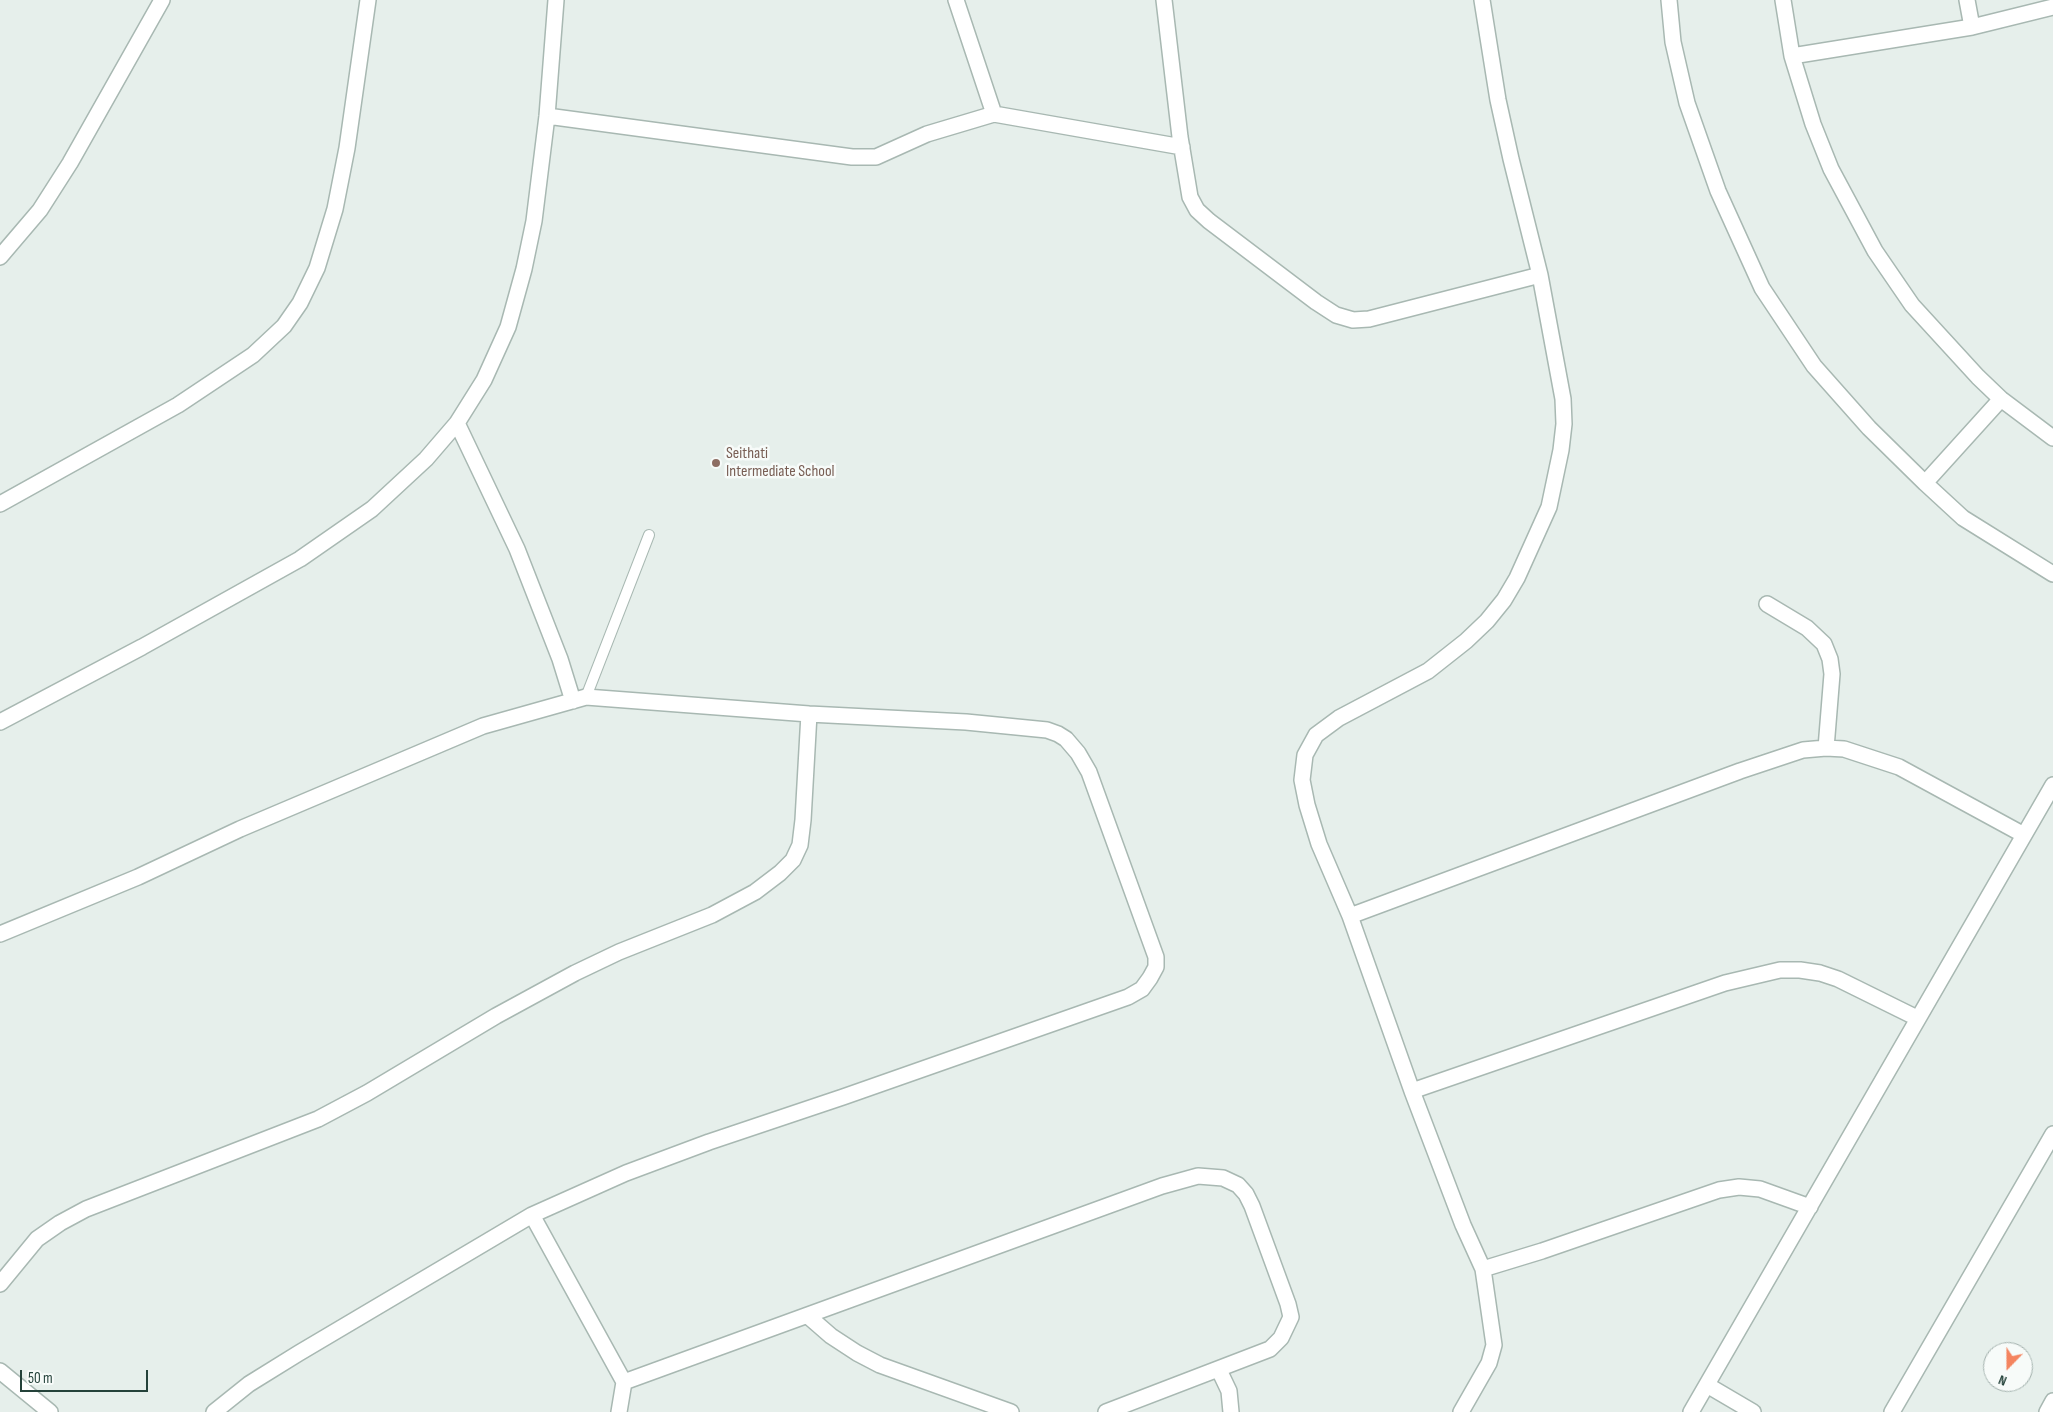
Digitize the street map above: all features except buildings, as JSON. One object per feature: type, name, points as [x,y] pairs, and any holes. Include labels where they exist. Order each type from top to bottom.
[{"type":"street","points":[[0,257],[40,210],[65,170],[162,0]]},
{"type":"street","points":[[0,504],[178,405],[254,355],[284,326],[300,303],[317,268],[336,208],[347,148],[368,0]]},
{"type":"street","points":[[0,722],[142,647],[300,559],[372,509],[426,459],[457,423],[484,380],[508,327],[524,269],[534,220],[547,116],[556,0]]},
{"type":"street","points":[[956,0],[994,114]]},
{"type":"street","points":[[1164,0],[1182,147],[1190,197],[1197,210],[1224,233],[1336,315],[1353,320],[1369,319],[1540,275]]},
{"type":"street","points":[[1461,1412],[1489,1363],[1494,1345],[1483,1269],[1463,1225],[1412,1091],[1350,916],[1319,844],[1307,805],[1302,780],[1305,755],[1316,735],[1338,718],[1428,671],[1466,641],[1487,621],[1504,600],[1517,578],[1549,507],[1561,450],[1564,424],[1563,398],[1540,275],[1498,100],[1482,0]]},
{"type":"street","points":[[1668,0],[1673,42],[1687,103],[1718,191],[1762,288],[1814,366],[1869,428],[1963,518],[2053,574]]},
{"type":"street","points":[[1783,0],[1792,56],[1802,92],[1831,170],[1875,252],[1912,305],[2001,399],[2053,438]]},
{"type":"street","points":[[1967,0],[1972,27]]},
{"type":"street","points":[[1792,56],[1972,27],[2053,7]]},
{"type":"street","points":[[547,116],[852,158],[876,157],[927,134],[994,114],[1182,147]]},
{"type":"street","points":[[1925,483],[2001,399]]},
{"type":"street","points":[[457,423],[517,549],[560,659],[579,699]]},
{"type":"street","points":[[1767,604],[1807,628],[1824,644],[1830,659],[1832,674],[1826,748]]},
{"type":"street","points":[[0,934],[138,877],[337,786],[483,726],[579,699],[966,722],[1047,730],[1058,734],[1066,740],[1078,753],[1089,772],[1156,957],[1156,967],[1142,989],[1128,997],[709,1142],[626,1173],[532,1215],[249,1384],[214,1412]]},
{"type":"street","points":[[0,1284],[37,1239],[60,1222],[318,1119],[367,1093],[496,1016],[575,973],[619,952],[712,915],[755,892],[780,874],[793,860],[800,845],[804,820],[809,714]]},
{"type":"street","points":[[1350,916],[1740,771],[1803,750],[1826,748],[1859,753],[1899,767],[2024,835]]},
{"type":"street","points":[[1691,1412],[2053,785]]},
{"type":"street","points":[[1412,1091],[1725,983],[1780,970],[1820,973],[1838,979],[1917,1018]]},
{"type":"street","points":[[1892,1412],[2053,1134]]},
{"type":"street","points":[[624,1382],[1162,1186],[1198,1176],[1210,1175],[1230,1180],[1238,1185],[1246,1194],[1252,1206],[1291,1317],[1282,1338],[1270,1348],[1219,1370],[1106,1412]]},
{"type":"street","points":[[1483,1269],[1542,1251],[1719,1190],[1739,1187],[1760,1189],[1810,1207]]},
{"type":"street","points":[[532,1215],[624,1382],[620,1412]]},
{"type":"street","points":[[808,1316],[831,1336],[857,1353],[880,1364],[1011,1412]]},
{"type":"street","points":[[1219,1370],[1229,1391],[1231,1412]]},
{"type":"street","points":[[0,1371],[50,1412]]},
{"type":"street","points":[[1707,1385],[1753,1412]]},
{"type":"street","points":[[2047,1412],[2053,1401]]},
{"type":"lane","points":[[579,699],[649,535]]},
{"type":"place","name":"Seithati Intermediate School","points":[[716,463]]}]
